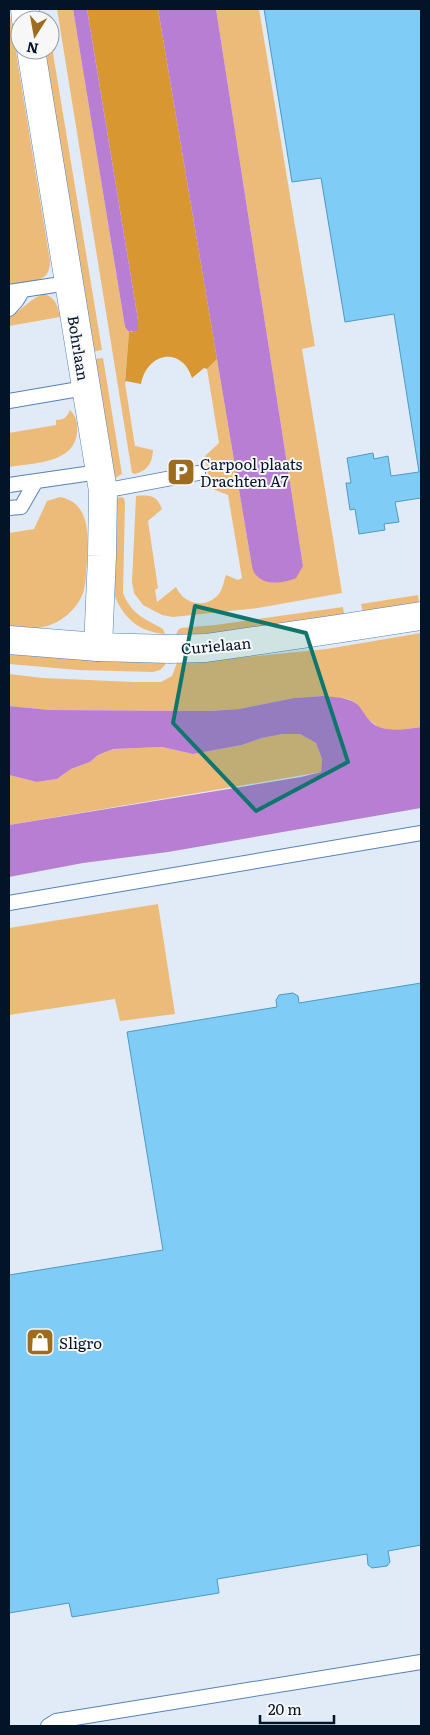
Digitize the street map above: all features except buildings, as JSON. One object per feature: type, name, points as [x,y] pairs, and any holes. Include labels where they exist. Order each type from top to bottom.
[{"type":"main road","name":"Bohrlaan","points":[[33,60],[101,482],[103,537],[98,647]]},
{"type":"main road","name":"Curielaan","points":[[9,640],[98,647],[206,648],[421,616]]},
{"type":"lane","points":[[9,292],[68,282]]},
{"type":"lane","points":[[9,309],[23,290]]},
{"type":"lane","points":[[9,401],[85,388]]},
{"type":"lane","points":[[9,485],[36,481],[101,482],[198,473]]},
{"type":"lane","points":[[9,508],[21,507],[36,481]]},
{"type":"lane","points":[[9,903],[421,833]]},
{"type":"lane","points":[[48,1726],[56,1721],[421,1662]]},
{"type":"highlighted area","points":[[195,606],[306,633],[348,762],[256,811],[173,723]]},
{"type":"shaded area","points":[[9,9],[10,60],[17,60],[50,261],[48,271],[42,278],[9,284]]},
{"type":"shaded area","points":[[73,9],[125,327],[129,332],[125,383],[135,446],[153,450],[152,459],[148,466],[143,471],[135,474],[132,473],[60,28],[60,10],[57,10]]},
{"type":"shaded area","points":[[73,9],[87,9],[138,320],[138,330],[129,332],[125,327]]},
{"type":"shaded area","points":[[87,9],[158,9],[217,359],[207,369],[204,368],[192,378],[181,361],[173,357],[165,357],[150,365],[141,384],[126,381],[125,383],[129,332],[132,332],[138,320]]},
{"type":"shaded area","points":[[158,9],[216,9],[303,566],[296,578],[287,581],[276,583],[265,581],[256,575],[252,565]]},
{"type":"shaded area","points":[[216,9],[259,9],[315,346],[302,349],[342,593],[258,608],[173,617],[162,615],[143,605],[134,593],[132,582],[136,496],[155,498],[162,509],[148,521],[158,588],[155,590],[157,602],[176,587],[179,593],[188,600],[205,603],[218,595],[226,575],[238,580],[242,578],[228,495],[210,488],[205,456],[219,443],[207,369],[217,359],[254,571],[264,580],[275,583],[303,566]]},
{"type":"shaded area","points":[[45,60],[54,60],[102,350],[92,352]]},
{"type":"shaded area","points":[[45,294],[54,300],[60,317],[9,326],[9,316],[35,298]]},
{"type":"shaded area","points":[[103,358],[122,474],[115,478],[112,477],[93,359]]},
{"type":"shaded area","points":[[70,410],[77,423],[77,432],[74,443],[69,450],[51,460],[9,467],[9,433],[56,425],[56,420],[65,418]]},
{"type":"shaded area","points":[[60,497],[70,500],[77,506],[86,522],[88,541],[84,590],[72,610],[54,624],[32,629],[9,626],[9,533],[34,529],[47,501]]},
{"type":"shaded area","points":[[117,498],[124,498],[125,503],[123,593],[135,611],[144,619],[163,629],[165,634],[147,630],[133,622],[122,610],[114,594],[116,502]]},
{"type":"shaded area","points":[[418,595],[419,603],[363,612],[361,604]]},
{"type":"shaded area","points":[[343,607],[344,614],[217,634],[176,635],[181,628]]},
{"type":"shaded area","points":[[421,633],[421,727],[396,731],[378,727],[368,719],[356,703],[348,699],[323,696],[294,698],[239,709],[209,711],[50,710],[9,706],[9,674],[43,678],[161,682],[172,676],[177,663],[327,649]]},
{"type":"shaded area","points":[[9,653],[108,662],[165,662],[165,665],[160,670],[153,672],[78,670],[9,664]]},
{"type":"shaded area","points":[[323,696],[349,700],[357,704],[372,723],[384,729],[395,730],[421,727],[421,808],[168,852],[83,863],[9,877],[9,825],[301,777],[321,772],[322,759],[316,743],[300,734],[283,734],[262,738],[242,745],[193,754],[162,747],[113,749],[98,755],[90,762],[71,769],[57,779],[37,782],[9,775],[9,706],[50,710],[209,711],[239,709],[294,698]]},
{"type":"shaded area","points":[[283,734],[300,734],[316,743],[322,759],[321,772],[9,825],[9,775],[37,782],[57,779],[71,769],[90,762],[98,755],[113,749],[162,747],[193,754],[242,745],[262,738]]},
{"type":"shaded area","points":[[158,904],[175,1014],[120,1021],[115,999],[9,1015],[9,928]]},
{"type":"place","name":"Carpool plaats Drachten A7","points":[[181,472]]},
{"type":"place","name":"Sligro","points":[[40,1342]]}]
